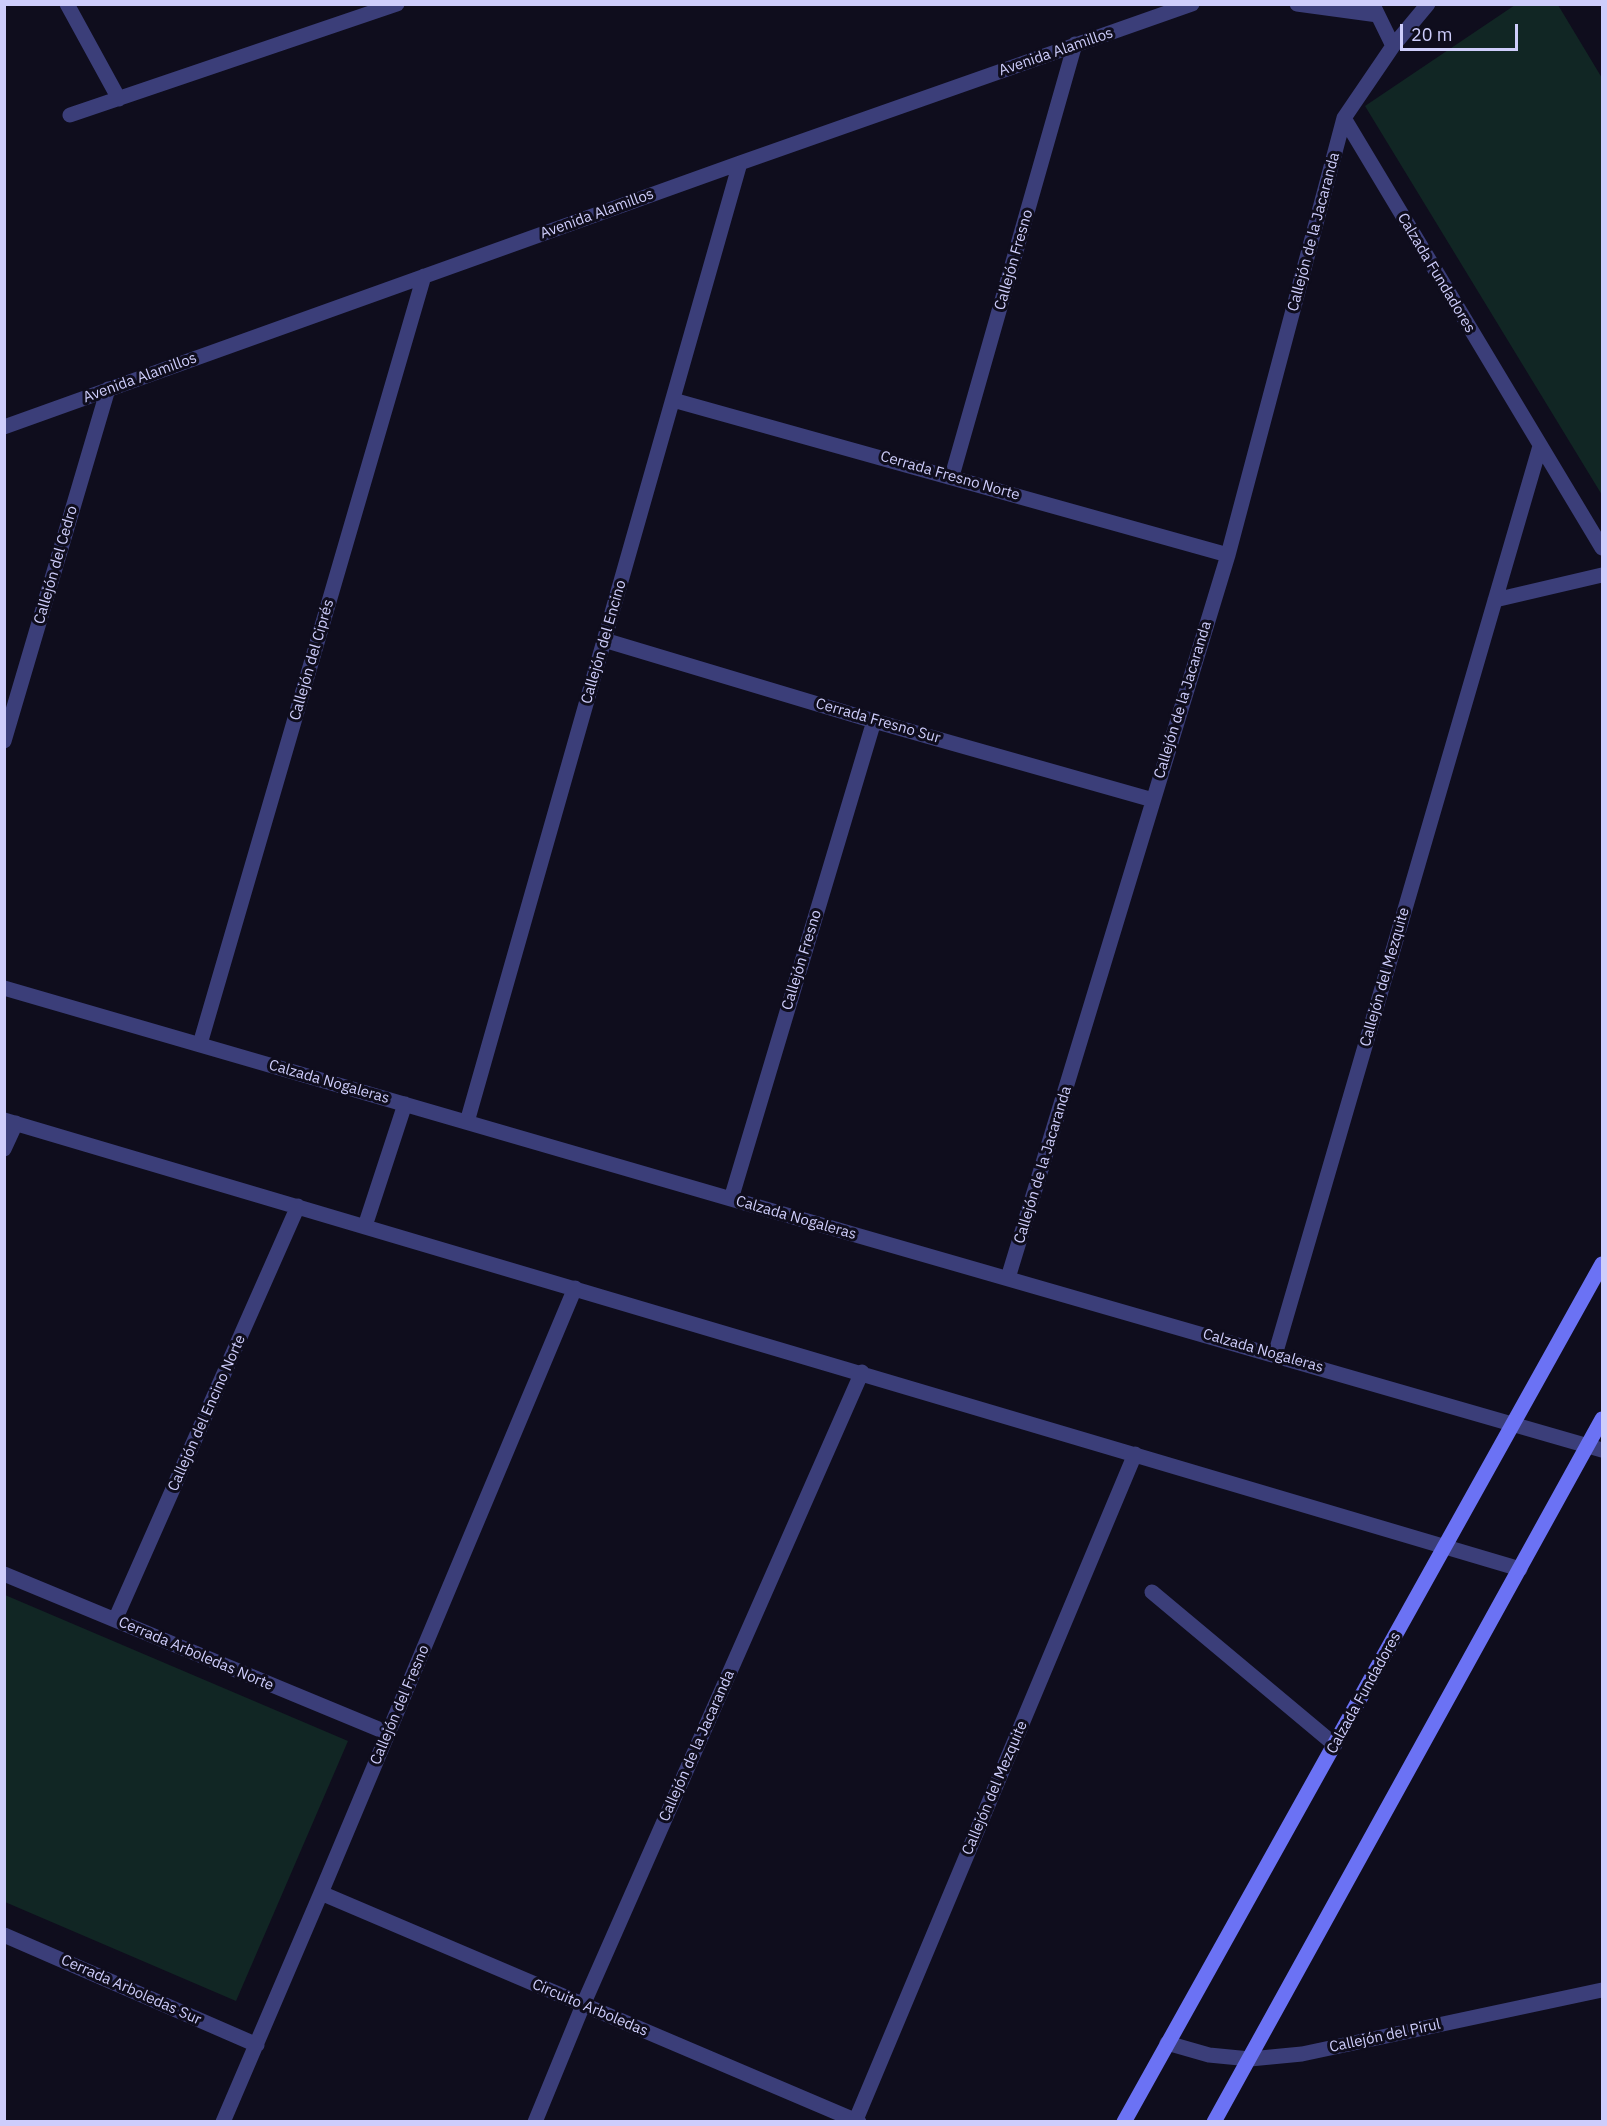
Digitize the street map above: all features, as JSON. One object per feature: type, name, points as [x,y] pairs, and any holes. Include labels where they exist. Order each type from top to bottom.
[{"type":"main road","name":"Calzada Fundadores","points":[[1124,2121],[1602,1264]]},
{"type":"main road","points":[[1214,2121],[1520,1569],[1595,1447],[1602,1419]]},
{"type":"street","points":[[66,4],[119,99]]},
{"type":"street","points":[[70,116],[359,11],[397,4]]},
{"type":"street","name":"Avenida Alamillos","points":[[4,427],[740,163],[1192,4]]},
{"type":"street","points":[[1297,4],[1375,10],[1393,46]]},
{"type":"street","points":[[1344,118],[1393,46],[1428,4]]},
{"type":"street","name":"Callejón Fresno","points":[[952,476],[1075,44]]},
{"type":"street","name":"Calzada Fundadores","points":[[1344,118],[1602,548]]},
{"type":"street","name":"Callejón de la Jacaranda","points":[[1008,1278],[1228,555],[1344,118]]},
{"type":"street","name":"Callejón del Encino","points":[[467,1122],[740,163]]},
{"type":"street","name":"Callejón del Ciprés","points":[[200,1044],[424,276]]},
{"type":"street","name":"Callejón del Cedro","points":[[4,741],[108,389]]},
{"type":"street","name":"Cerrada Fresno Norte","points":[[673,400],[952,476],[1228,555]]},
{"type":"street","name":"Callejón del Mezquite","points":[[1275,1355],[1540,446]]},
{"type":"street","points":[[1495,600],[1602,575]]},
{"type":"street","name":"Cerrada Fresno Sur","points":[[604,640],[873,721],[1153,800]]},
{"type":"street","name":"Callejón Fresno","points":[[731,1199],[873,721]]},
{"type":"street","name":"Calzada Nogaleras","points":[[4,988],[1595,1447]]},
{"type":"street","points":[[365,1226],[405,1104]]},
{"type":"street","points":[[4,1149],[10,1121],[1520,1569]]},
{"type":"street","name":"Callejón del Encino Norte","points":[[115,1620],[298,1206]]},
{"type":"street","name":"Callejón del Fresno","points":[[223,2121],[575,1288]]},
{"type":"street","name":"Callejón de la Jacaranda","points":[[535,2121],[583,2005],[862,1372]]},
{"type":"street","name":"Callejón del Mezquite","points":[[857,2121],[1135,1454]]},
{"type":"street","name":"Cerrada Arboledas Norte","points":[[4,1574],[388,1733]]},
{"type":"street","points":[[1152,1592],[1335,1744]]},
{"type":"street","name":"Circuito Arboledas","points":[[321,1893],[857,2121]]},
{"type":"street","name":"Cerrada Arboledas Sur","points":[[4,1935],[257,2045]]},
{"type":"street","name":"Callejón del Pirul","points":[[1167,2043],[1209,2055],[1250,2059],[1302,2054],[1602,1990]]},
{"type":"green space","points":[[1515,5],[1558,5],[1602,78],[1602,495],[1365,106]]},
{"type":"green space","points":[[5,1595],[348,1741],[236,2001],[5,1902]]}]
